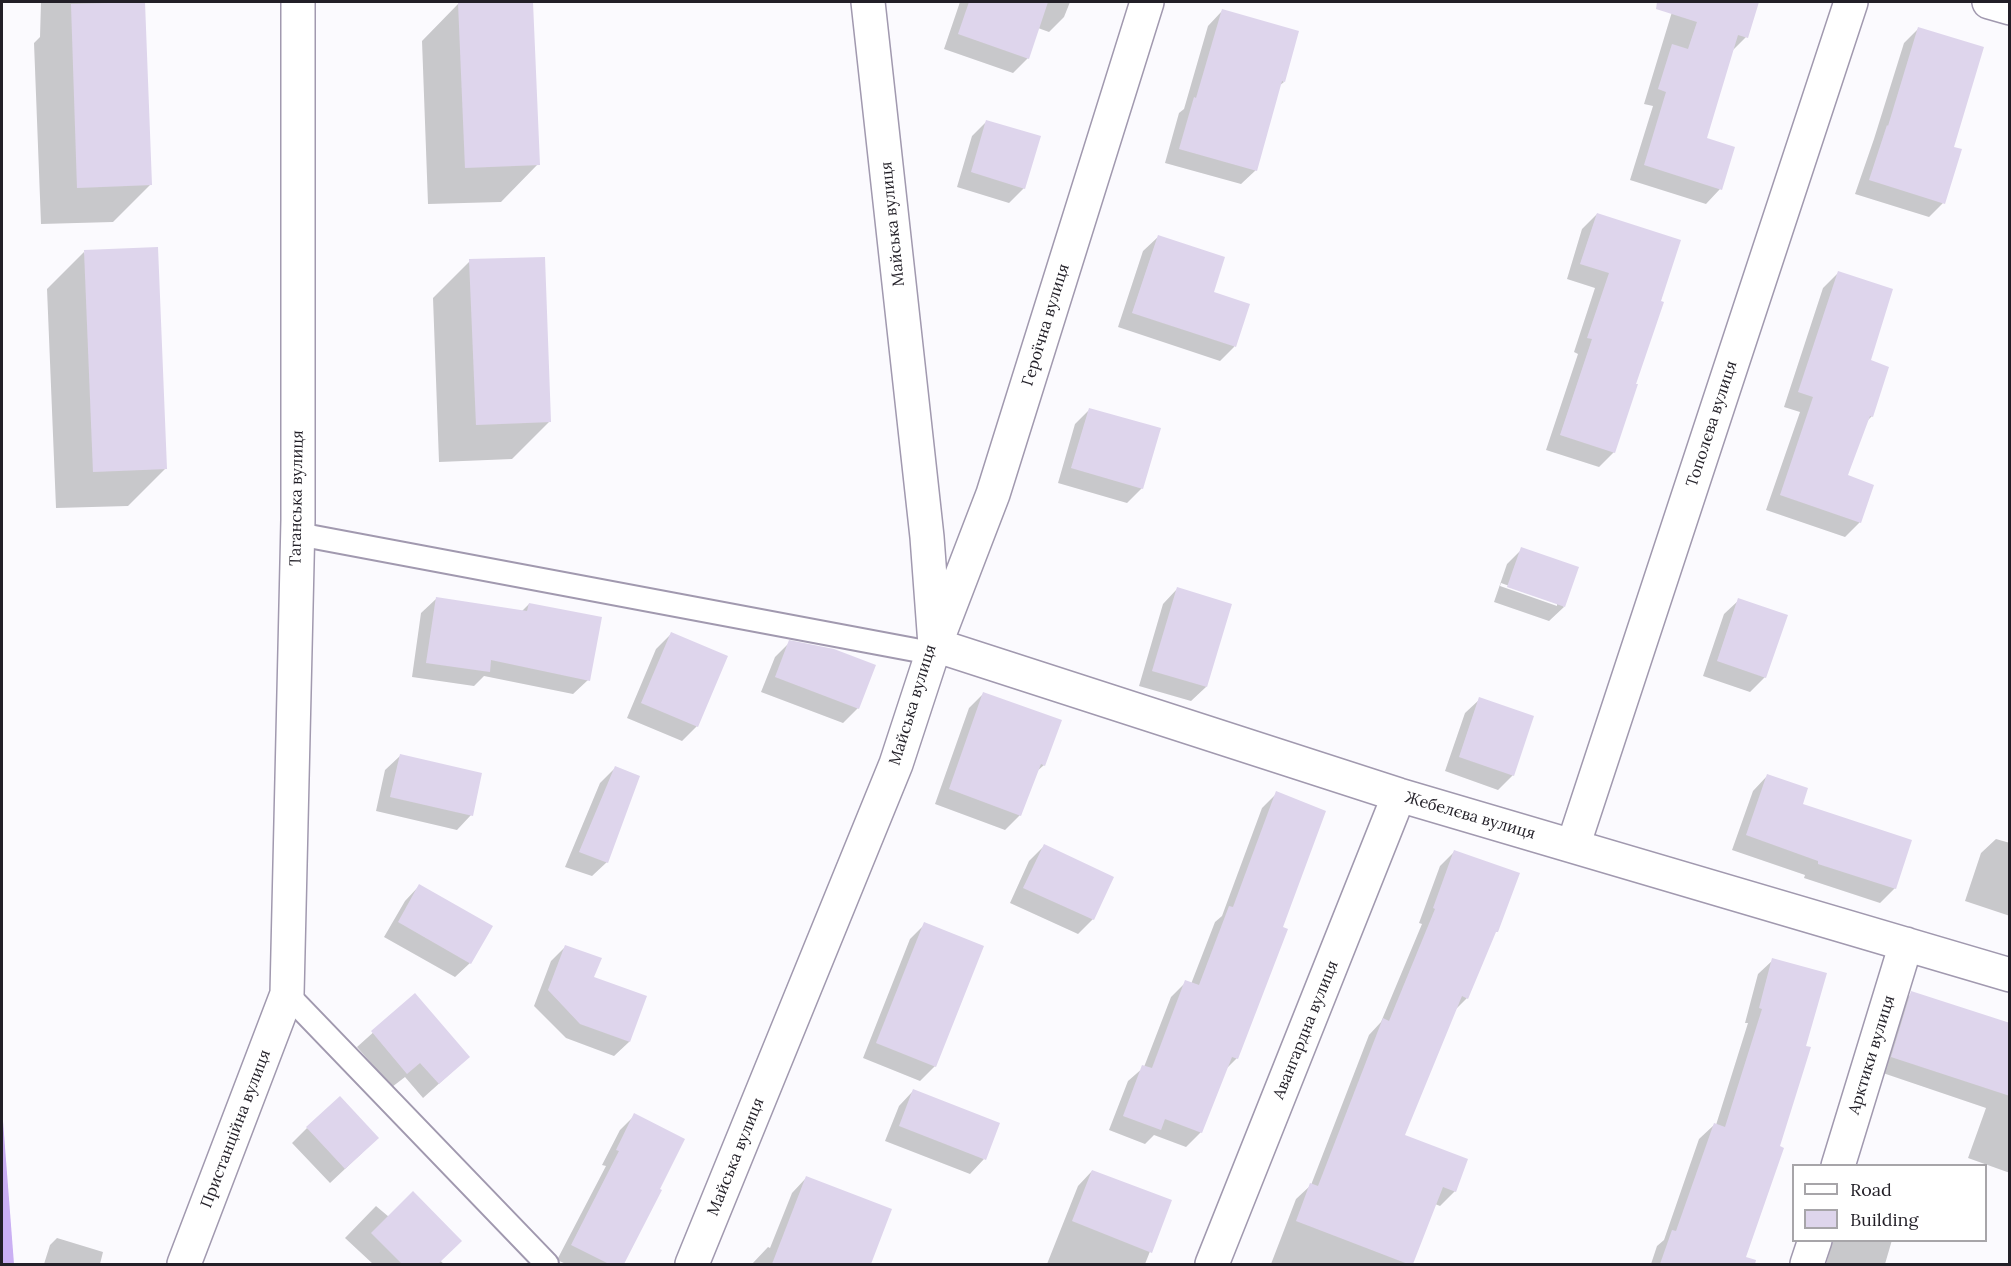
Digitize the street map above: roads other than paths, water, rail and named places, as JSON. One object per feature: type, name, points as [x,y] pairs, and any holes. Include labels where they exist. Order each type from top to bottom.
[{"type":"street","name":"Таганська вулиця","points":[[287,994],[298,534],[296,2]]},
{"type":"street","name":"Майська вулиця","points":[[692,1264],[896,764],[933,649],[927,537],[868,2]]},
{"type":"street","name":"Героїчна вулиця","points":[[933,649],[993,494],[1147,2]]},
{"type":"street","name":"Тополєва вулиця","points":[[1573,846],[1851,2]]},
{"type":"street","points":[[1989,2],[2010,8]]},
{"type":"street","name":"Жебелєва вулиця","points":[[933,649],[1399,795],[2010,975]]},
{"type":"street","name":"Авангардна вулиця","points":[[1212,1264],[1399,795]]},
{"type":"street","name":"Арктики вулиця","points":[[1839,1164],[1906,944]]},
{"type":"street","name":"Пристанційна вулиця","points":[[184,1264],[287,994]]},
{"type":"street","points":[[1807,1264],[1814,1242]]},
{"type":"lane","points":[[298,534],[933,649]]},
{"type":"lane","points":[[287,994],[547,1264]]}]
